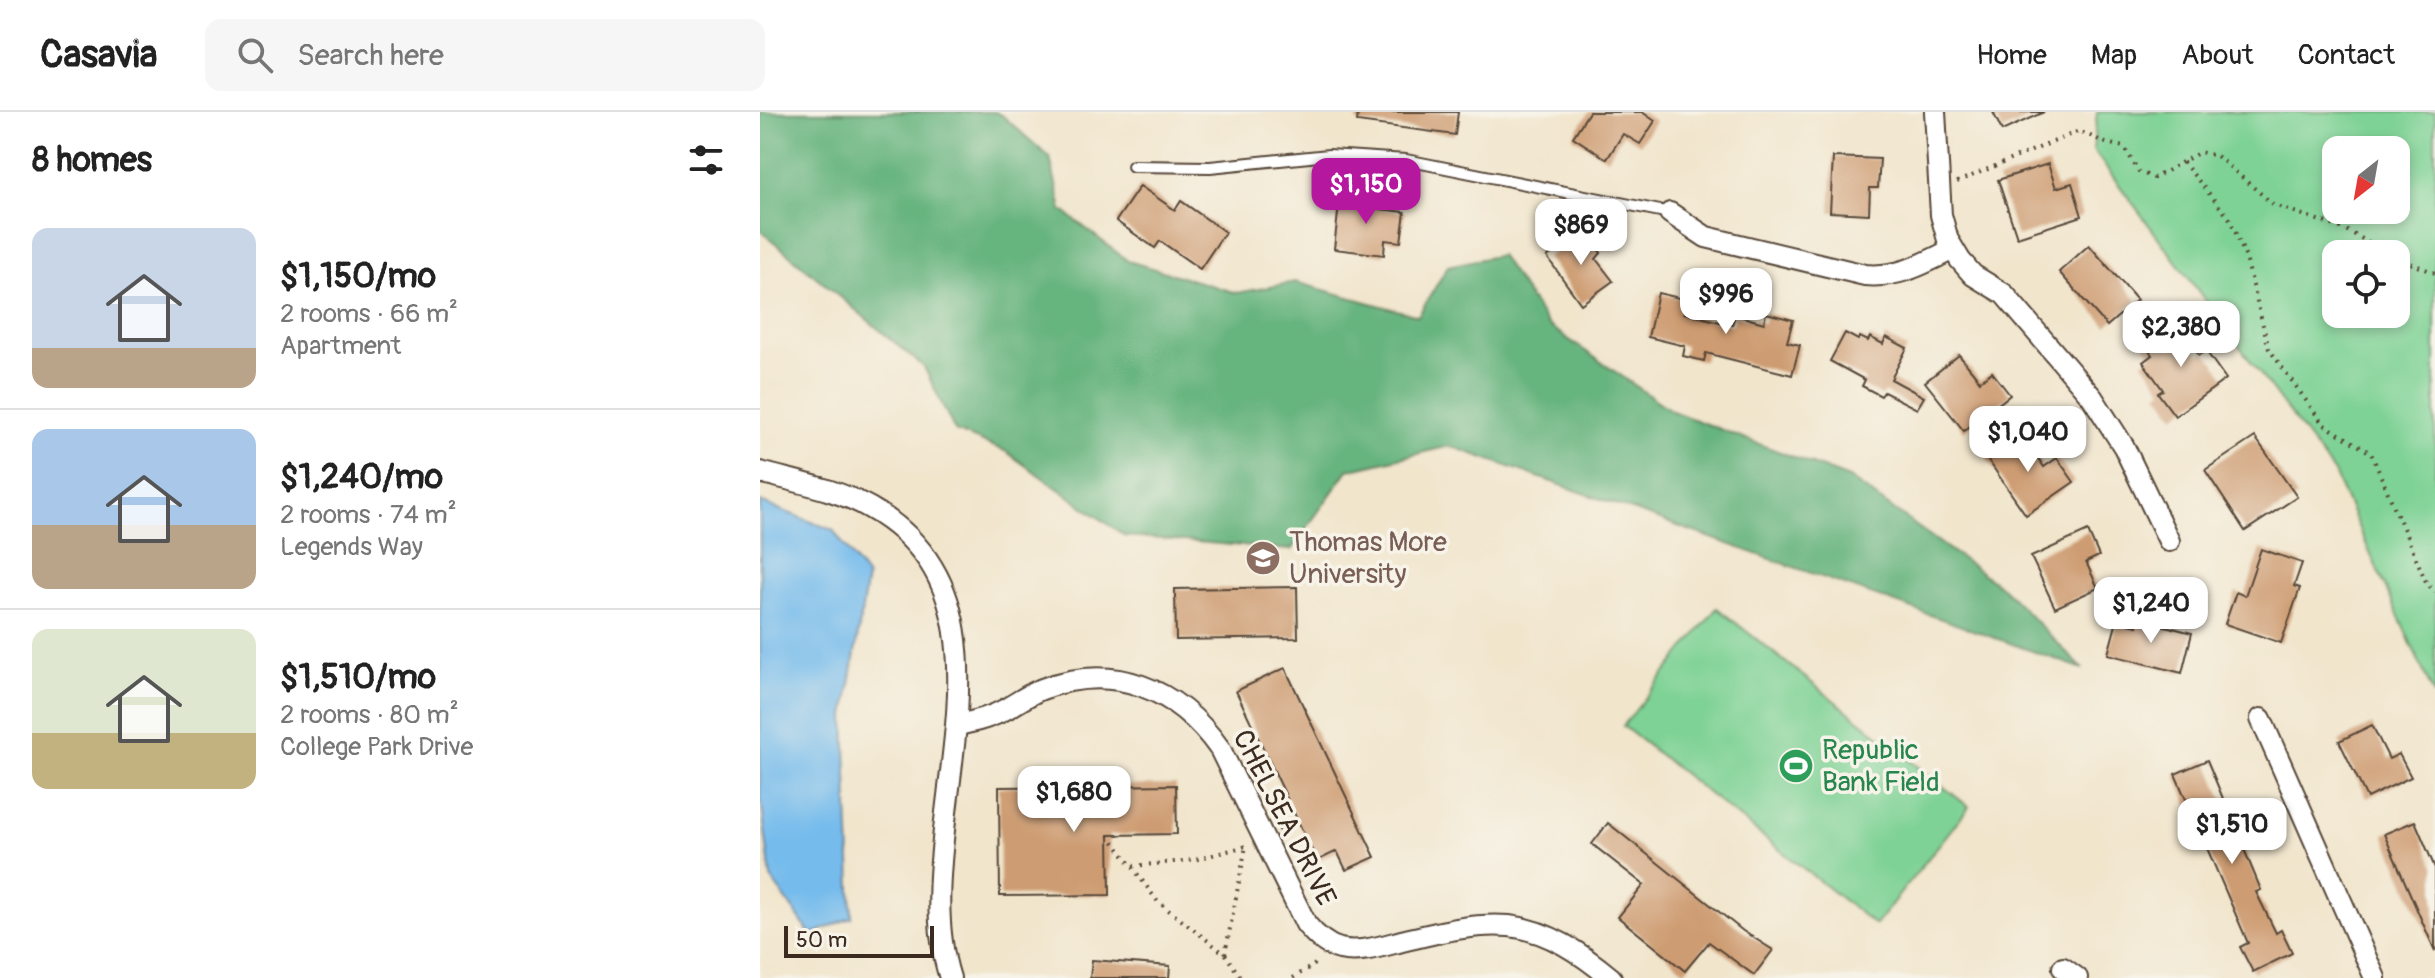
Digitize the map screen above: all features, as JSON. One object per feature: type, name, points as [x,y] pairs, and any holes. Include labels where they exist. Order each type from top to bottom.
[{"type":"street","points":[[1935,112],[1941,215],[1953,249],[1973,275],[2004,294],[2092,397],[2124,447],[2169,541]]},
{"type":"street","points":[[1670,213],[1706,237],[1865,275],[1884,277],[1909,271],[1953,249]]},
{"type":"street","points":[[760,472],[835,492],[869,507],[907,534],[933,566],[942,585],[953,627],[958,677],[957,725],[938,903],[942,944],[950,978]]},
{"type":"street","name":"CHELSEA DRIVE","points":[[957,725],[1001,712],[1038,690],[1062,682],[1130,681],[1154,689],[1180,705],[1210,734],[1220,749],[1254,842],[1306,924],[1318,939],[1339,949]]},
{"type":"street","points":[[2261,719],[2375,978]]},
{"type":"street","points":[[1339,949],[1363,950],[1446,930],[1510,926],[1536,932],[1577,950],[1611,978]]},
{"type":"lane","points":[[1133,166],[1210,167],[1329,155],[1406,160],[1670,213]]},
{"type":"path","points":[[1939,189],[2079,131],[2124,147],[2139,172],[2154,178],[2200,152],[2217,156],[2274,205],[2344,229],[2364,240]]},
{"type":"path","points":[[2183,162],[2230,219],[2246,258],[2269,349],[2323,424],[2371,453],[2427,584],[2435,592]]},
{"type":"path","points":[[2410,263],[2435,273]]},
{"type":"path","points":[[1132,866],[1194,860],[1254,842],[1298,820]]},
{"type":"path","points":[[1109,835],[1158,902],[1225,954],[1241,978]]},
{"type":"path","points":[[1225,954],[1254,842]]},
{"type":"path","points":[[1293,978],[1339,949]]},
{"type":"green space","points":[[760,112],[995,112],[1050,158],[1062,210],[1128,261],[1237,293],[1295,282],[1418,316],[1448,266],[1500,255],[1548,325],[1672,411],[1849,478],[2003,588],[2083,669],[1450,446],[1348,470],[1291,550],[1125,536],[1005,451],[955,431],[924,367],[760,230]]},
{"type":"green space","points":[[2097,112],[2435,112],[2435,697],[2334,473],[2093,150]]},
{"type":"green space","name":"Republic Bank Field","points":[[1717,608],[1969,807],[1875,925],[1623,726]]},
{"type":"water","points":[[760,502],[833,530],[867,577],[845,716],[852,917],[811,935],[771,878],[760,792]]},
{"type":"building","points":[[1358,112],[1458,112],[1455,135],[1357,122]]},
{"type":"building","points":[[1589,112],[1642,112],[1655,121],[1640,144],[1623,134],[1607,159],[1573,137]]},
{"type":"building","points":[[1993,112],[2044,112],[2002,131]]},
{"type":"building","points":[[1833,157],[1880,159],[1878,188],[1870,188],[1869,214],[1830,212]]},
{"type":"building","points":[[2048,164],[2056,188],[2072,183],[2082,216],[2017,237],[1998,180]]},
{"type":"building","points":[[1140,186],[1175,210],[1181,201],[1225,232],[1200,269],[1160,241],[1155,248],[1116,221]]},
{"type":"building","points":[[1340,195],[1372,199],[1371,208],[1405,212],[1401,242],[1385,240],[1384,255],[1334,249]]},
{"type":"building","points":[[1585,230],[1601,253],[1596,259],[1613,281],[1581,304],[1547,257]]},
{"type":"building","points":[[2089,245],[2137,300],[2107,326],[2059,272]]},
{"type":"building","points":[[1658,293],[1684,299],[1684,313],[1732,325],[1735,315],[1764,323],[1766,313],[1793,320],[1787,342],[1800,345],[1792,375],[1706,353],[1704,361],[1683,356],[1685,346],[1648,337]]},
{"type":"building","points":[[2175,322],[2199,355],[2206,351],[2226,379],[2175,416],[2158,393],[2163,390],[2143,362],[2152,355],[2144,344]]},
{"type":"building","points":[[1845,333],[1858,340],[1860,337],[1868,341],[1870,337],[1883,344],[1886,337],[1907,348],[1891,379],[1924,397],[1917,409],[1884,392],[1881,396],[1862,386],[1865,380],[1830,361]]},
{"type":"building","points":[[1959,355],[1980,381],[1992,372],[2010,395],[1964,431],[1925,382]]},
{"type":"building","points":[[2021,433],[2044,467],[2057,458],[2074,482],[2026,515],[1986,457]]},
{"type":"building","points":[[2255,437],[2297,497],[2245,531],[2205,470]]},
{"type":"building","points":[[2088,531],[2099,556],[2086,562],[2098,588],[2055,608],[2031,557]]},
{"type":"building","points":[[2261,549],[2302,563],[2294,586],[2300,588],[2281,643],[2225,624],[2236,592],[2245,596]]},
{"type":"building","points":[[1297,587],[1298,638],[1176,640],[1175,589]]},
{"type":"building","points":[[2138,619],[2192,633],[2182,673],[2108,654],[2117,621],[2137,626]]},
{"type":"building","points":[[1285,668],[1375,857],[1346,870],[1337,851],[1317,861],[1236,691]]},
{"type":"building","points":[[2372,725],[2389,759],[2399,754],[2411,777],[2367,798],[2339,741]]},
{"type":"building","points":[[2207,760],[2261,890],[2256,892],[2276,933],[2281,930],[2292,953],[2253,972],[2240,947],[2248,943],[2175,774]]},
{"type":"building","points":[[1176,785],[1177,834],[1109,835],[1110,895],[1000,896],[999,787]]},
{"type":"building","points":[[2415,821],[2435,868],[2435,951],[2384,834]]},
{"type":"building","points":[[1608,823],[1743,931],[1773,950],[1754,975],[1709,942],[1685,971],[1618,917],[1644,885],[1592,844]]},
{"type":"building","points":[[1092,960],[1170,966],[1169,978],[1090,978]]},
{"type":"place","name":"Thomas More University","points":[[1263,558]]},
{"type":"place","name":"Republic Bank Field","points":[[1796,766]]}]
